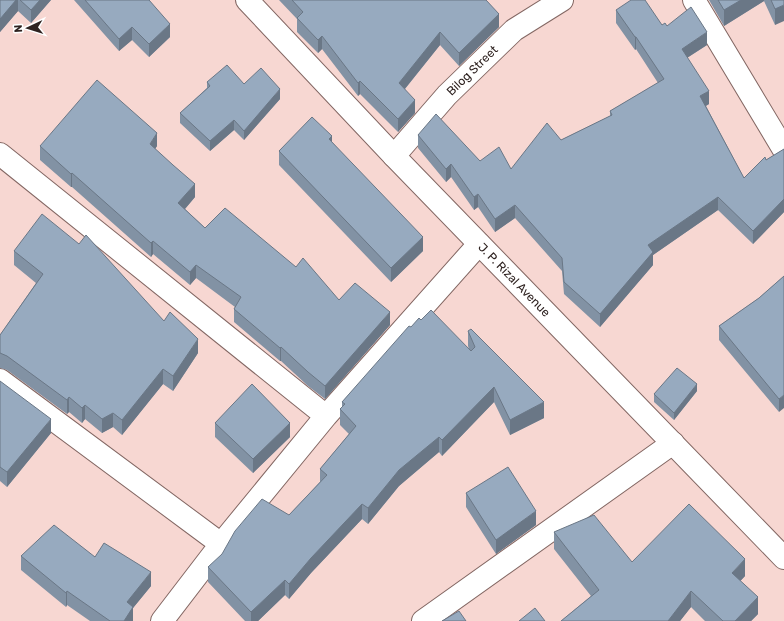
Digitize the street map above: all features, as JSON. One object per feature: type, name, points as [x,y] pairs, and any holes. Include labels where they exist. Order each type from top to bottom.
[{"type":"street","name":"J. P. Rizal Avenue","points":[[247,0],[394,156],[784,558]]},
{"type":"street","name":"Bilog Street","points":[[394,156],[447,95],[514,30],[562,0]]},
{"type":"street","points":[[694,0],[784,150]]},
{"type":"street","points":[[0,154],[326,416]]},
{"type":"street","points":[[162,621],[221,544],[326,416],[479,244]]},
{"type":"street","points":[[0,380],[221,544]]},
{"type":"street","points":[[423,621],[673,443]]},
{"type":"building","points":[[0,0],[16,0],[0,19]]},
{"type":"building","points":[[20,0],[40,0],[31,10]]},
{"type":"building","points":[[85,0],[149,0],[170,24],[149,44],[132,27],[119,39]]},
{"type":"building","points":[[292,0],[486,0],[499,14],[459,53],[440,32],[399,83],[415,100],[398,119],[360,81],[358,83],[322,36],[318,40],[297,18],[303,12]]},
{"type":"building","points":[[631,0],[645,0],[662,25],[665,23],[667,26],[691,7],[707,32],[682,49],[709,91],[700,96],[744,178],[765,157],[766,160],[784,149],[784,199],[753,231],[718,197],[648,245],[653,252],[600,314],[564,282],[562,258],[515,205],[495,219],[478,194],[474,197],[451,164],[446,169],[418,135],[436,114],[480,161],[499,147],[511,169],[547,123],[561,140],[612,115],[610,111],[664,79],[616,10]]},
{"type":"building","points":[[718,0],[741,0],[724,10]]},
{"type":"building","points":[[771,0],[784,0],[784,5],[775,9]]},
{"type":"building","points":[[227,65],[244,84],[261,68],[280,89],[244,131],[234,120],[210,141],[180,113],[210,86],[207,82]]},
{"type":"building","points":[[97,80],[157,133],[150,144],[195,184],[178,203],[205,228],[225,208],[296,267],[303,258],[339,300],[355,283],[390,312],[325,386],[281,347],[280,348],[234,309],[241,297],[196,265],[190,272],[153,241],[151,243],[40,146]]},
{"type":"building","points":[[312,117],[332,136],[329,139],[423,237],[391,268],[279,151]]},
{"type":"building","points":[[42,214],[79,244],[86,235],[164,321],[170,312],[198,339],[173,376],[163,369],[122,420],[113,413],[102,419],[85,405],[82,408],[69,397],[67,400],[7,356],[0,353],[0,335],[43,274],[14,251]]},
{"type":"building","points":[[784,276],[784,395],[779,399],[719,326],[759,298]]},
{"type":"building","points":[[431,310],[471,351],[475,347],[468,331],[471,329],[544,402],[510,420],[494,387],[442,440],[439,437],[399,470],[368,508],[362,504],[311,558],[289,584],[285,580],[251,612],[208,567],[222,554],[235,531],[262,499],[289,515],[327,475],[320,469],[356,426],[340,409],[345,404],[342,402],[409,326],[411,327],[419,318],[421,320]]},
{"type":"building","points":[[677,368],[697,384],[674,413],[654,394]]},
{"type":"building","points":[[0,381],[51,419],[7,472],[0,467]]},
{"type":"building","points":[[252,384],[290,423],[253,459],[215,423]]},
{"type":"building","points":[[508,467],[536,511],[496,540],[466,493]]},
{"type":"building","points":[[689,504],[745,559],[732,573],[758,597],[735,621],[723,621],[691,591],[668,621],[561,621],[599,590],[554,532],[594,515],[632,562]]},
{"type":"building","points":[[54,525],[95,557],[104,543],[151,572],[127,602],[133,607],[124,621],[110,621],[67,591],[66,593],[21,556]]},
{"type":"building","points":[[535,608],[545,621],[519,621]]},
{"type":"building","points":[[459,611],[466,621],[442,621]]}]
